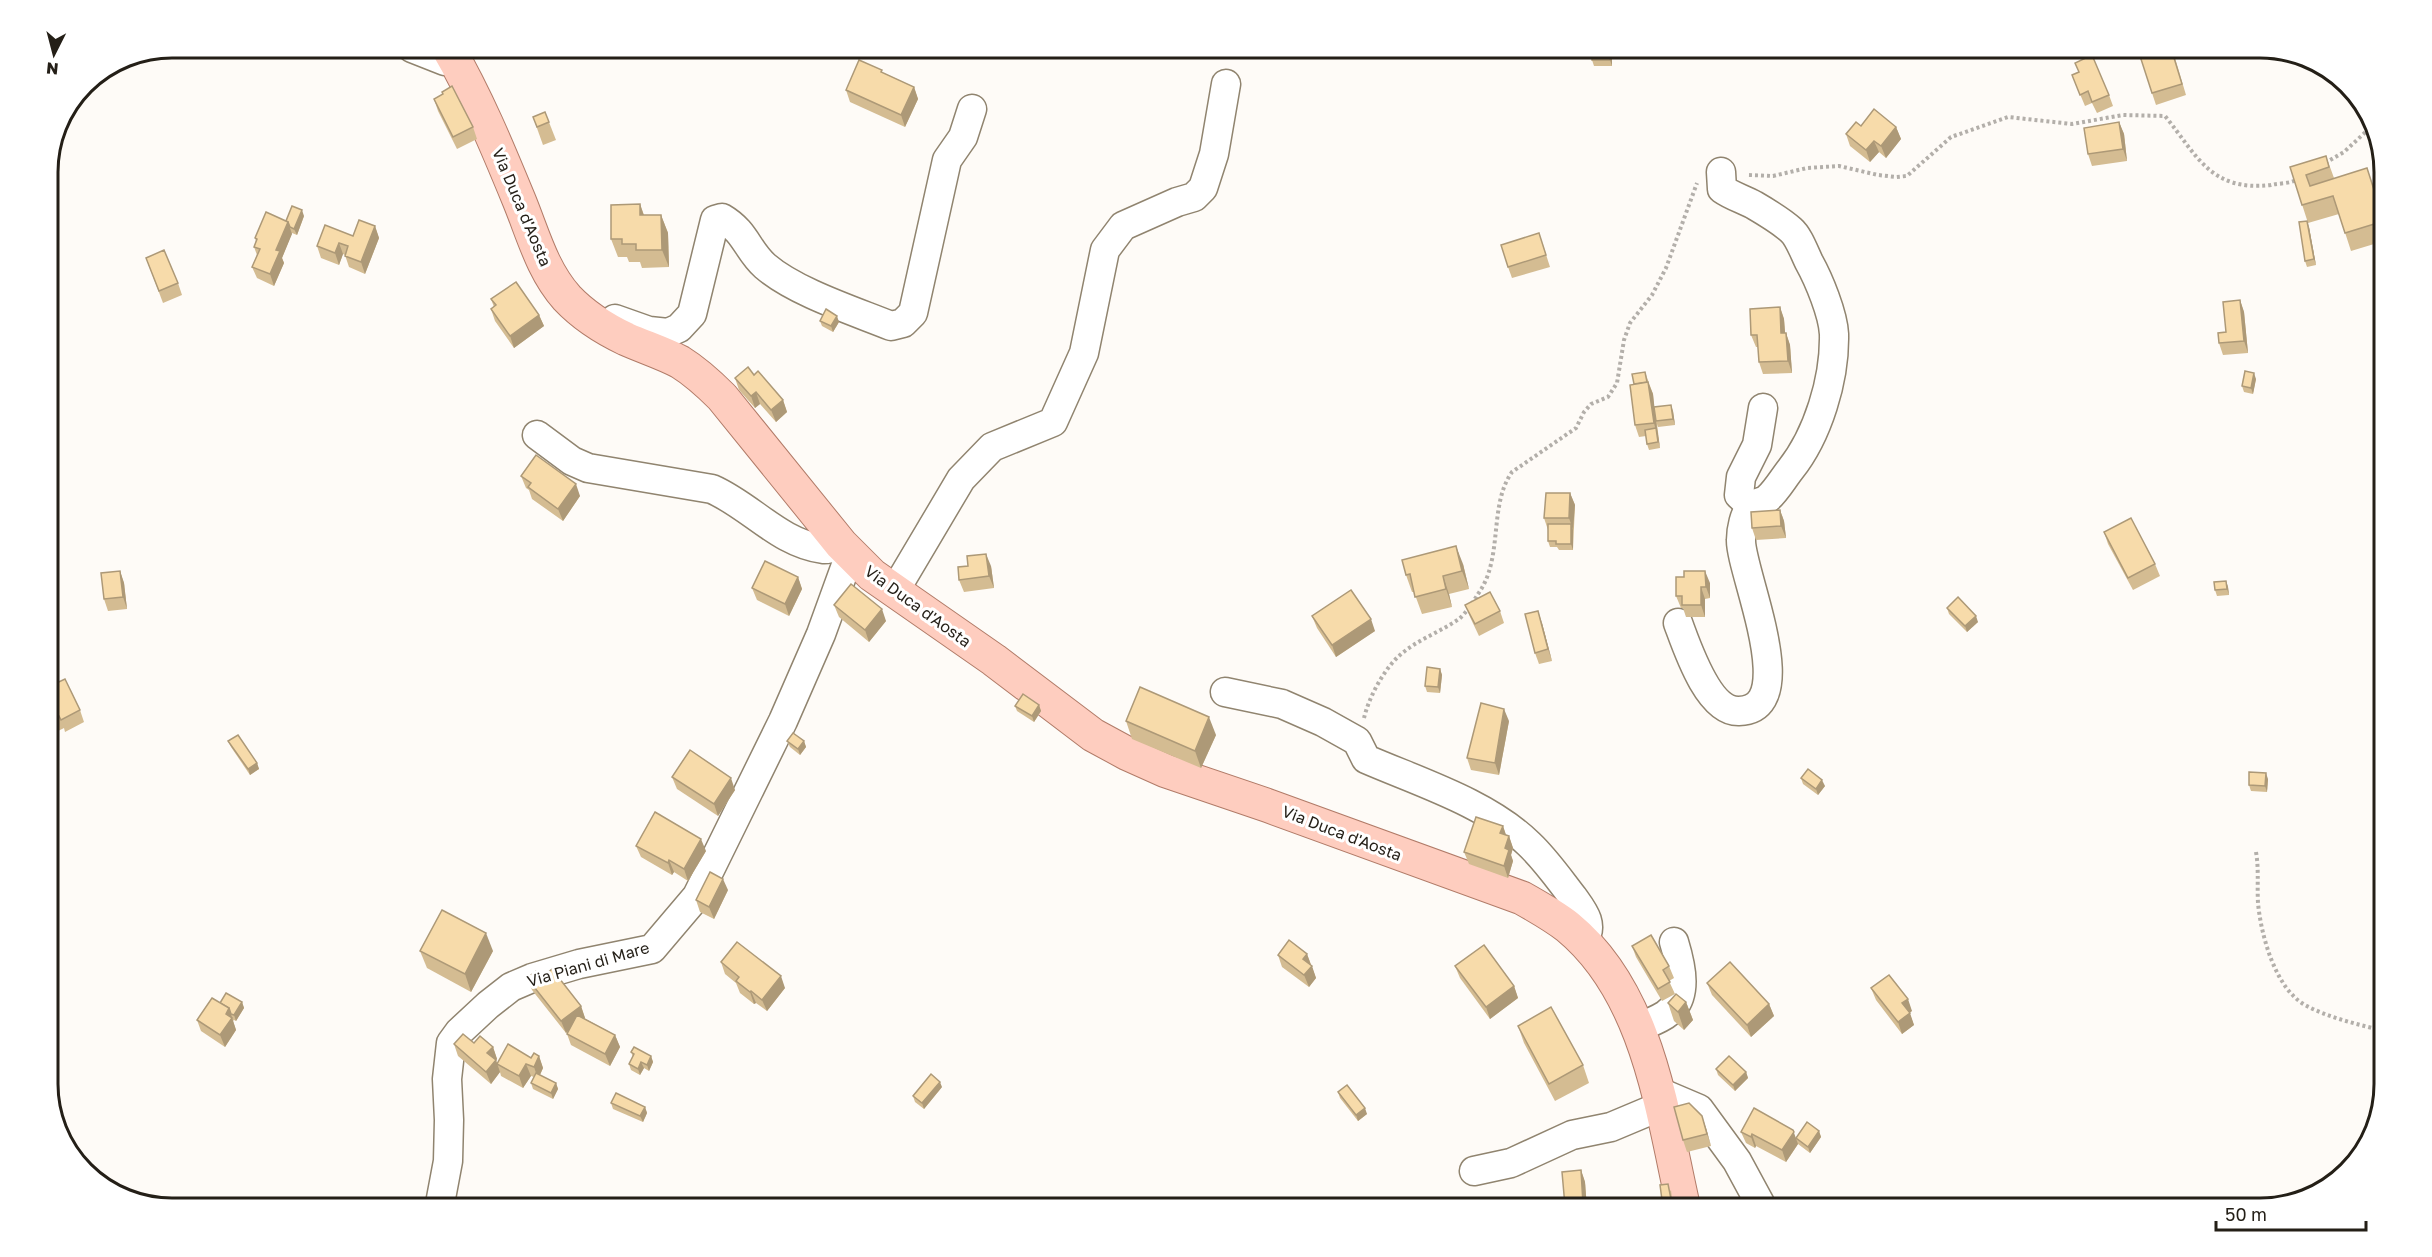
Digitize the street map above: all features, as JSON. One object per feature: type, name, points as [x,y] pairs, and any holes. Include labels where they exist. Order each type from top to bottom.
[{"type":"main road","name":"Via Duca d'Aosta","points":[[454,59],[484,118],[539,255],[553,279],[580,311],[624,339],[679,362],[701,377],[722,397],[845,549],[894,592],[994,660],[1093,735],[1128,754],[1167,771],[1522,898],[1543,910],[1583,941],[1622,994],[1639,1027],[1660,1099],[1682,1198]]},
{"type":"street","points":[[894,592],[961,479],[992,447],[1053,422],[1084,353],[1105,250],[1123,226],[1194,197],[1203,188],[1214,154],[1226,84]]},
{"type":"street","points":[[605,327],[611,320],[618,318],[649,331],[668,333],[680,328],[692,315],[715,220],[722,219],[736,226],[765,266],[805,291],[891,326],[903,323],[913,313],[947,160],[963,137],[972,109]]},
{"type":"street","points":[[1678,623],[1689,654],[1710,693],[1725,707],[1739,711],[1748,709],[1761,701],[1768,684],[1768,669],[1759,611],[1743,555],[1741,539],[1744,518],[1751,506],[1768,498],[1802,455],[1828,390],[1834,333],[1820,283],[1793,231],[1753,204],[1730,195],[1722,189],[1721,172]]},
{"type":"street","points":[[1751,506],[1739,495],[1741,477],[1756,446],[1763,408]]},
{"type":"street","points":[[537,435],[572,461],[588,468],[712,489],[729,497],[763,523],[793,539],[825,550],[845,549]]},
{"type":"street","name":"Via Piani di Mare","points":[[441,1198],[448,1161],[447,1079],[451,1042],[488,1005],[511,987],[579,964],[652,950],[697,896],[783,721],[821,634],[845,549]]},
{"type":"street","points":[[1225,692],[1282,704],[1357,741],[1366,759],[1472,805],[1502,823],[1528,843],[1552,868],[1583,911],[1590,926],[1589,933],[1583,941]]},
{"type":"street","points":[[1639,1027],[1666,1015],[1679,997],[1682,980],[1674,942]]},
{"type":"street","points":[[1474,1171],[1511,1163],[1572,1135],[1611,1127],[1660,1099],[1699,1109],[1737,1161],[1757,1198]]},
{"type":"path","points":[[1357,741],[1365,713],[1382,679],[1399,656],[1461,618],[1480,591],[1492,564],[1502,493],[1512,472],[1576,428],[1591,404],[1608,397],[1617,383],[1624,340],[1630,323],[1652,295],[1666,268],[1702,170],[1773,176],[1807,168],[1839,166],[1896,177],[1907,176],[1951,137],[2008,117],[2072,123],[2123,115],[2165,116],[2199,162],[2223,179],[2256,186],[2294,182],[2304,176]]},
{"type":"path","points":[[2324,164],[2344,152],[2365,131]]},
{"type":"path","points":[[2256,852],[2259,870],[2258,903],[2267,948],[2282,983],[2303,1004],[2342,1021],[2374,1029]]},
{"type":"building","points":[[1592,58],[1610,58],[1610,60]]},
{"type":"building","points":[[2085,58],[2093,58],[2109,95],[2092,102],[2088,91],[2080,95],[2072,75],[2079,72],[2075,63]]},
{"type":"building","points":[[2141,58],[2174,58],[2182,84],[2152,93]]},
{"type":"building","points":[[859,60],[914,87],[901,115],[846,90]]},
{"type":"building","points":[[452,86],[473,127],[453,137],[434,99]]},
{"type":"building","points":[[1874,109],[1896,127],[1881,146],[1874,141],[1866,150],[1846,134],[1856,122],[1861,126]]},
{"type":"building","points":[[545,112],[549,122],[537,127],[533,117]]},
{"type":"building","points":[[2119,122],[2123,149],[2088,154],[2084,128]]},
{"type":"building","points":[[2326,156],[2329,167],[2306,175],[2310,186],[2367,168],[2373,187],[2373,224],[2345,233],[2333,196],[2302,205],[2290,167]]},
{"type":"building","points":[[640,204],[640,215],[661,215],[662,250],[636,250],[636,244],[622,244],[622,239],[611,239],[611,205]]},
{"type":"building","points":[[292,206],[302,210],[294,229],[286,221]]},
{"type":"building","points":[[266,212],[288,222],[276,250],[280,251],[270,274],[252,267],[260,249],[254,247],[257,239],[255,238]]},
{"type":"building","points":[[359,220],[375,226],[361,262],[345,256],[348,246],[339,243],[335,253],[317,246],[325,225],[353,236]]},
{"type":"building","points":[[2307,221],[2314,259],[2305,261],[2299,222]]},
{"type":"building","points":[[1539,233],[1546,255],[1508,267],[1501,245]]},
{"type":"building","points":[[164,250],[178,283],[159,291],[146,258]]},
{"type":"building","points":[[516,282],[539,315],[510,336],[491,309],[496,305],[491,299]]},
{"type":"building","points":[[2240,300],[2244,341],[2219,343],[2218,333],[2226,332],[2223,302]]},
{"type":"building","points":[[1780,307],[1781,333],[1786,333],[1788,361],[1759,362],[1757,335],[1751,335],[1750,309]]},
{"type":"building","points":[[826,309],[837,316],[831,326],[820,321]]},
{"type":"building","points":[[748,367],[754,375],[758,371],[783,400],[771,410],[756,392],[751,396],[735,378]]},
{"type":"building","points":[[2245,371],[2254,373],[2251,388],[2242,386]]},
{"type":"building","points":[[1645,372],[1647,382],[1634,384],[1632,374]]},
{"type":"building","points":[[1648,382],[1654,423],[1635,425],[1630,385]]},
{"type":"building","points":[[1671,405],[1673,419],[1656,421],[1654,407]]},
{"type":"building","points":[[1656,428],[1658,442],[1647,444],[1645,430]]},
{"type":"building","points":[[536,455],[576,484],[558,509],[528,487],[531,483],[521,476]]},
{"type":"building","points":[[1546,493],[1570,493],[1569,518],[1544,518]]},
{"type":"building","points":[[1780,510],[1781,526],[1752,528],[1751,512]]},
{"type":"building","points":[[2131,518],[2155,564],[2128,578],[2104,532]]},
{"type":"building","points":[[1548,524],[1571,524],[1571,544],[1556,544],[1556,541],[1548,541]]},
{"type":"building","points":[[1456,546],[1462,571],[1443,576],[1446,589],[1415,597],[1410,574],[1406,575],[1402,560]]},
{"type":"building","points":[[986,554],[989,576],[959,580],[958,567],[968,566],[967,556]]},
{"type":"building","points":[[765,561],[798,577],[785,604],[752,588]]},
{"type":"building","points":[[120,571],[123,597],[104,599],[101,573]]},
{"type":"building","points":[[1684,571],[1705,571],[1706,587],[1701,587],[1701,605],[1682,605],[1682,596],[1676,596],[1676,577],[1684,577]]},
{"type":"building","points":[[2226,581],[2227,589],[2215,590],[2214,582]]},
{"type":"building","points":[[851,584],[882,609],[865,630],[834,605]]},
{"type":"building","points":[[1351,590],[1371,619],[1332,645],[1312,616]]},
{"type":"building","points":[[1490,592],[1500,611],[1475,624],[1465,605]]},
{"type":"building","points":[[1958,597],[1976,616],[1965,626],[1947,608]]},
{"type":"building","points":[[1538,611],[1548,649],[1535,653],[1525,614]]},
{"type":"building","points":[[1427,667],[1440,669],[1438,687],[1425,686]]},
{"type":"building","points":[[65,679],[80,710],[61,720],[59,716],[59,682]]},
{"type":"building","points":[[1140,687],[1209,717],[1195,751],[1126,721]]},
{"type":"building","points":[[1023,694],[1039,705],[1032,716],[1015,706]]},
{"type":"building","points":[[1481,703],[1504,709],[1495,763],[1467,758]]},
{"type":"building","points":[[793,733],[804,741],[798,749],[787,741]]},
{"type":"building","points":[[238,735],[257,763],[248,769],[228,741]]},
{"type":"building","points":[[690,750],[731,778],[714,804],[672,777]]},
{"type":"building","points":[[1808,769],[1822,780],[1816,789],[1801,778]]},
{"type":"building","points":[[2249,772],[2266,773],[2265,786],[2249,785]]},
{"type":"building","points":[[655,812],[701,839],[684,869],[636,846]]},
{"type":"building","points":[[1476,817],[1503,826],[1500,833],[1509,836],[1505,848],[1509,850],[1504,866],[1464,852]]},
{"type":"building","points":[[710,872],[723,879],[709,907],[696,900]]},
{"type":"building","points":[[442,910],[486,933],[465,974],[420,951]]},
{"type":"building","points":[[1651,935],[1669,966],[1663,970],[1670,982],[1658,989],[1632,946]]},
{"type":"building","points":[[1289,940],[1307,954],[1303,959],[1312,966],[1304,975],[1278,955]]},
{"type":"building","points":[[737,942],[781,976],[762,1000],[736,981],[739,977],[721,962]]},
{"type":"building","points":[[1484,945],[1514,986],[1486,1007],[1455,966]]},
{"type":"building","points":[[1730,962],[1769,1004],[1747,1025],[1707,983]]},
{"type":"building","points":[[552,969],[581,1006],[561,1021],[527,978],[536,971],[541,978]]},
{"type":"building","points":[[1889,975],[1908,999],[1902,1003],[1910,1013],[1898,1022],[1871,988]]},
{"type":"building","points":[[226,993],[242,1002],[234,1015],[231,1014],[229,1008],[220,1003]]},
{"type":"building","points":[[1676,994],[1686,1002],[1678,1012],[1668,1003]]},
{"type":"building","points":[[212,998],[229,1008],[226,1014],[232,1018],[220,1035],[197,1020]]},
{"type":"building","points":[[1551,1007],[1583,1065],[1549,1084],[1518,1026]]},
{"type":"building","points":[[577,1015],[615,1035],[605,1054],[567,1034]]},
{"type":"building","points":[[463,1034],[474,1043],[480,1036],[493,1047],[487,1053],[496,1060],[486,1072],[454,1044]]},
{"type":"building","points":[[508,1044],[531,1058],[534,1053],[539,1056],[534,1067],[526,1064],[519,1076],[497,1064]]},
{"type":"building","points":[[634,1047],[651,1056],[647,1065],[641,1062],[638,1069],[629,1064],[634,1054],[631,1052]]},
{"type":"building","points":[[1729,1056],[1746,1072],[1733,1085],[1716,1069]]},
{"type":"building","points":[[536,1073],[556,1083],[551,1093],[531,1083]]},
{"type":"building","points":[[931,1074],[940,1082],[922,1103],[913,1096]]},
{"type":"building","points":[[1347,1085],[1365,1108],[1356,1115],[1338,1092]]},
{"type":"building","points":[[616,1093],[645,1107],[640,1116],[611,1103]]},
{"type":"building","points":[[1689,1103],[1702,1116],[1707,1134],[1683,1140],[1674,1107]]},
{"type":"building","points":[[1754,1108],[1793,1130],[1794,1132],[1782,1150],[1752,1134],[1751,1137],[1741,1132]]},
{"type":"building","points":[[1807,1122],[1819,1131],[1808,1147],[1796,1138]]},
{"type":"building","points":[[1581,1170],[1583,1198],[1564,1198],[1562,1172]]},
{"type":"building","points":[[1668,1184],[1671,1198],[1662,1198],[1660,1185]]}]
